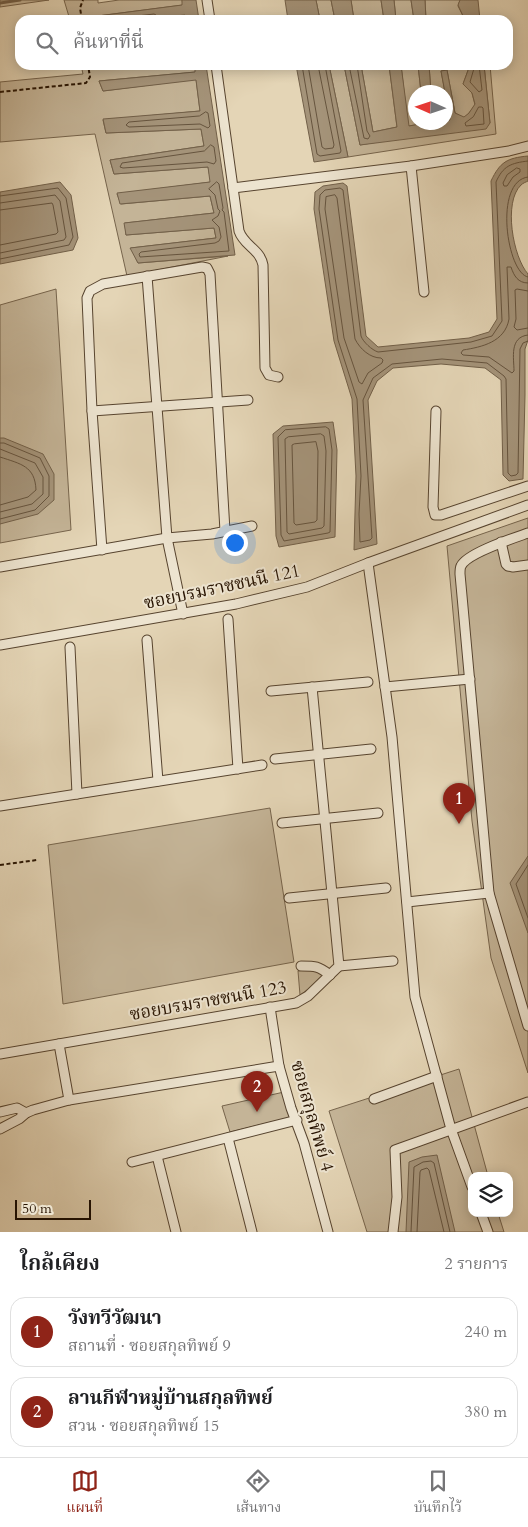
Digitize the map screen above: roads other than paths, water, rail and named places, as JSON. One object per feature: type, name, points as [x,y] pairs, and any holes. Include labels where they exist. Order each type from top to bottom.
[{"type":"street","points":[[207,0],[209,15]]},
{"type":"street","points":[[217,70],[239,231],[242,238],[261,258],[265,368],[269,375],[278,377]]},
{"type":"street","points":[[233,188],[411,166],[509,151],[528,146]]},
{"type":"street","points":[[411,166],[424,292]]},
{"type":"street","points":[[102,550],[92,411],[87,298],[90,291],[103,284],[202,267],[207,268],[210,274],[225,531]]},
{"type":"street","points":[[147,276],[166,538],[183,614]]},
{"type":"street","points":[[92,411],[248,400]]},
{"type":"street","points":[[436,411],[433,508],[435,515],[441,515],[528,486]]},
{"type":"street","name":"ซอยบรมราชชนนี 121","points":[[0,646],[236,604],[307,587],[528,505]]},
{"type":"street","points":[[0,567],[166,538],[212,534],[252,526]]},
{"type":"street","points":[[528,534],[501,542],[467,559],[461,566],[460,574],[489,893],[528,1026]]},
{"type":"street","points":[[501,542],[508,566],[528,566]]},
{"type":"street","points":[[368,563],[392,737],[415,997],[452,1130],[468,1176]]},
{"type":"street","points":[[228,619],[238,769]]},
{"type":"street","points":[[147,640],[158,781]]},
{"type":"street","points":[[70,647],[77,794]]},
{"type":"street","points":[[385,687],[470,679]]},
{"type":"street","points":[[271,691],[368,682]]},
{"type":"street","points":[[312,687],[340,966],[393,961]]},
{"type":"street","points":[[274,758],[371,749]]},
{"type":"street","points":[[0,801],[0,806],[262,765]]},
{"type":"street","points":[[282,823],[378,813]]},
{"type":"street","points":[[288,898],[386,888]]},
{"type":"street","points":[[406,902],[489,893]]},
{"type":"street","points":[[301,966],[319,967],[330,975]]},
{"type":"street","name":"ซอยบรมราชชนนี 123","points":[[0,1054],[302,1000],[340,966]]},
{"type":"street","name":"ซอยสกุลทิพย์ 4","points":[[270,1007],[279,1066],[291,1108],[297,1120],[328,1232]]},
{"type":"street","points":[[59,1044],[69,1100]]},
{"type":"street","points":[[0,1129],[26,1113],[69,1100],[279,1066]]},
{"type":"street","points":[[374,1099],[437,1076]]},
{"type":"street","points":[[392,1232],[397,1197],[394,1150],[528,1102]]},
{"type":"street","points":[[0,1112],[17,1108],[26,1113]]},
{"type":"street","points":[[132,1162],[297,1120]]},
{"type":"street","points":[[228,1138],[252,1232]]},
{"type":"street","points":[[156,1156],[176,1232]]},
{"type":"street","points":[[482,1217],[488,1232]]},
{"type":"water","points":[[182,0],[196,0],[198,15],[105,15],[182,5]]},
{"type":"water","points":[[285,0],[316,0],[319,15],[287,15]]},
{"type":"water","points":[[331,0],[351,0],[353,15],[334,15]]},
{"type":"water","points":[[381,0],[394,0],[396,15],[383,15]]},
{"type":"water","points":[[411,0],[425,0],[426,15],[413,15]]},
{"type":"water","points":[[460,0],[478,0],[480,15],[463,15],[458,5]]},
{"type":"water","points":[[195,70],[207,70],[235,255],[138,263],[130,248],[216,238],[214,228],[126,235],[124,223],[214,213],[210,196],[120,204],[117,193],[210,182],[208,167],[114,174],[110,160],[204,146],[201,129],[106,133],[103,119],[200,111],[196,80],[103,91],[99,81],[195,72]]},
{"type":"water","points":[[297,70],[330,70],[348,157],[314,162]]},
{"type":"water","points":[[345,70],[362,70],[373,132],[397,127],[390,70],[402,70],[408,130],[453,130],[453,102],[455,113],[464,117],[475,104],[472,93],[463,84],[468,70],[485,70],[490,123],[486,129],[360,145]]},
{"type":"water","points":[[419,70],[429,70],[430,85],[420,85]]},
{"type":"water","points":[[447,70],[450,85],[444,85],[441,71]]},
{"type":"water","points":[[528,156],[528,181],[521,185],[516,193],[512,204],[511,216],[514,243],[528,274],[528,340],[525,349],[523,479],[509,481],[503,475],[501,380],[485,368],[441,364],[393,368],[377,381],[368,400],[377,544],[354,550],[356,476],[352,399],[334,341],[314,209],[315,192],[323,186],[343,183],[347,186],[366,336],[378,347],[469,338],[489,332],[497,319],[491,181],[505,162]]},
{"type":"water","points":[[60,182],[71,195],[78,238],[73,250],[0,264],[0,192]]},
{"type":"water","points":[[333,422],[337,450],[335,537],[279,547],[276,536],[273,434],[283,426]]},
{"type":"water","points":[[0,438],[43,454],[54,474],[54,500],[38,514],[0,524]]},
{"type":"water","points":[[528,856],[528,933],[510,883]]},
{"type":"water","points":[[437,1155],[455,1232],[406,1232],[409,1162],[422,1157]]},
{"type":"waterway","points":[[0,3],[20,0]]},
{"type":"place","name":"วังทวีวัฒนา","points":[[459,824]]},
{"type":"place","name":"ลานกีฬาหมู่บ้านสกุลทิพย์","points":[[257,1112]]}]
